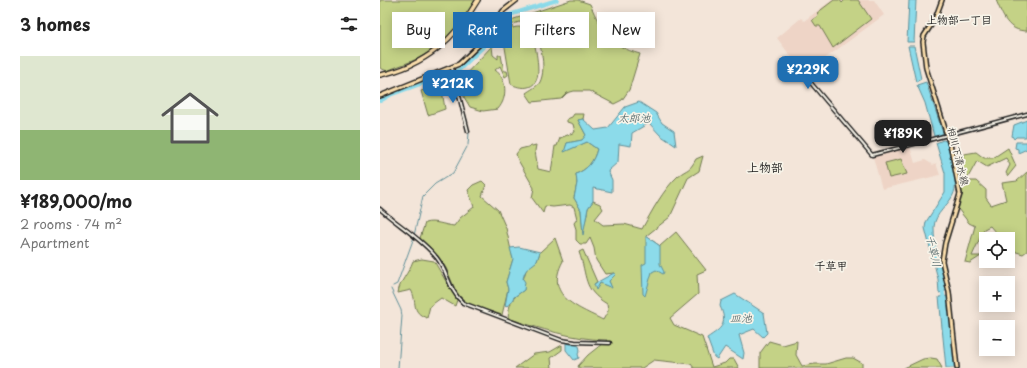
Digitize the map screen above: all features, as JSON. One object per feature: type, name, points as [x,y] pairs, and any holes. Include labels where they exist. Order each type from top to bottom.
[{"type":"highway","points":[[380,75],[412,65],[438,49],[461,26],[478,0]]},
{"type":"main road","points":[[380,96],[452,68],[462,62],[476,50],[503,11],[517,0]]},
{"type":"main road","name":"相川下清水線","points":[[942,0],[935,19],[924,36],[923,42],[926,68],[951,148],[960,194],[945,243],[942,261],[949,292],[957,368]]},
{"type":"street","points":[[452,68],[468,131]]},
{"type":"street","points":[[805,76],[872,154],[1027,114]]},
{"type":"street","points":[[380,209],[434,254],[442,265],[455,294],[463,303],[561,340],[610,343]]},
{"type":"shaded area","points":[[832,0],[874,0],[884,15],[804,74],[777,38],[801,18],[804,21]]},
{"type":"shaded area","points":[[910,147],[915,163],[925,160],[933,165],[936,163],[940,175],[882,189],[873,157]]},
{"type":"green space","points":[[380,0],[475,0],[468,12],[453,12],[453,31],[445,39],[445,12],[392,12],[392,48],[435,48],[419,58],[387,71],[380,68]]},
{"type":"green space","points":[[571,0],[578,0],[590,4],[597,18],[597,48],[623,48],[640,54],[629,90],[622,100],[614,104],[589,91],[574,91],[567,93],[561,99],[532,102],[526,93],[540,82],[542,76],[543,62],[540,48],[589,48],[589,12],[535,12]]},
{"type":"green space","points":[[834,0],[840,0],[842,3],[845,0],[858,0],[871,19],[833,48],[820,26],[816,26],[812,20],[819,15],[817,13]]},
{"type":"green space","points":[[996,0],[1027,0],[1027,31],[1015,28],[1007,22]]},
{"type":"green space","points":[[520,17],[520,22],[512,25],[512,20]]},
{"type":"green space","points":[[512,25],[513,28],[520,27],[520,48],[535,48],[538,74],[533,85],[518,87],[511,84],[505,48],[512,48]]},
{"type":"green space","points":[[490,48],[492,48],[493,55],[498,59],[498,55],[501,55],[504,71],[507,71],[508,75],[505,77],[500,66],[495,70],[502,78],[505,88],[505,94],[498,109],[483,111],[470,107],[464,97],[463,77]]},
{"type":"green space","points":[[441,84],[445,109],[428,115],[421,91]]},
{"type":"green space","points":[[574,114],[584,114],[583,119],[578,120],[586,135],[583,140],[567,143],[565,151],[587,142],[597,149],[590,164],[584,170],[576,174],[577,183],[574,198],[581,210],[583,233],[588,208],[593,201],[600,204],[603,209],[595,219],[603,225],[624,224],[642,229],[667,188],[678,176],[690,168],[696,159],[703,156],[699,171],[688,178],[670,217],[646,236],[660,246],[676,232],[706,270],[697,274],[698,294],[670,318],[674,325],[702,337],[712,367],[725,363],[729,359],[734,359],[739,368],[694,368],[691,364],[654,360],[642,368],[579,368],[578,366],[588,355],[607,340],[569,336],[508,318],[509,309],[513,299],[524,290],[523,280],[527,267],[537,261],[540,252],[555,238],[563,261],[558,273],[560,292],[574,305],[603,320],[608,311],[607,304],[593,293],[587,282],[579,252],[583,250],[597,282],[594,284],[597,288],[600,283],[611,287],[609,281],[614,273],[605,274],[596,260],[594,248],[590,238],[586,244],[580,244],[576,240],[576,229],[574,223],[577,219],[574,207],[570,205],[553,207],[545,206],[543,213],[532,198],[534,188],[516,154],[520,149],[536,145],[535,151],[538,169],[551,172],[555,146],[557,146],[560,138],[575,132],[573,124],[567,122],[567,119],[572,117]]},
{"type":"green space","points":[[1008,148],[1016,166],[1008,176],[1006,173],[1010,165],[1006,158],[987,167],[977,161],[966,181],[976,181],[986,190],[986,198],[991,205],[1006,200],[1002,183],[1017,181],[1027,172],[1027,251],[1023,254],[1015,252],[1015,232],[995,232],[990,226],[984,229],[983,232],[979,232],[979,240],[972,256],[979,256],[979,257],[970,263],[965,262],[975,226],[969,223],[958,209],[962,194],[959,167],[964,154],[976,152],[984,158],[993,158]]},
{"type":"green space","points":[[901,159],[907,174],[889,178],[885,163]]},
{"type":"green space","points":[[482,181],[486,185],[482,196],[498,210],[506,228],[513,259],[506,282],[508,289],[502,315],[470,305],[457,294],[446,268],[430,247],[420,238],[425,223],[435,222],[454,226],[460,218],[474,207],[468,190],[473,185]]},
{"type":"green space","points":[[422,259],[434,261],[457,300],[455,306],[441,298],[430,306],[427,318],[422,316],[416,310],[411,290],[398,293],[400,285],[413,261]]},
{"type":"green space","points":[[769,341],[783,345],[797,341],[796,355],[802,366],[826,364],[846,358],[853,358],[862,363],[862,368],[760,368],[760,353]]},
{"type":"green space","points":[[562,345],[562,350],[551,358],[552,368],[515,368],[534,354],[550,352]]},
{"type":"green space","points":[[923,359],[937,359],[942,368],[904,368]]},
{"type":"water","points":[[909,0],[916,0],[914,42],[907,42]]},
{"type":"water","points":[[908,46],[914,46],[921,79],[916,82]]},
{"type":"water","points":[[926,82],[943,133],[937,137],[934,136],[925,103],[917,85]]},
{"type":"water","name":"太郎池","points":[[639,102],[656,113],[662,123],[674,131],[676,146],[660,135],[649,123],[632,133],[631,146],[619,144],[618,162],[608,171],[612,180],[612,192],[593,188],[593,201],[588,208],[583,235],[581,210],[574,198],[577,183],[576,174],[584,170],[590,164],[597,149],[587,142],[564,152],[567,143],[582,140],[586,135],[578,120],[583,119],[595,130],[608,128],[625,107]]},
{"type":"water","points":[[1027,120],[1026,137],[1016,137],[1014,139],[1012,136],[1014,125]]},
{"type":"water","points":[[943,140],[946,141],[954,168],[955,189],[951,199],[939,214],[934,227],[935,243],[948,290],[939,293],[938,279],[925,228],[926,222],[945,192],[945,173],[936,143]]},
{"type":"water","points":[[1016,142],[1027,142],[1027,149],[1018,153],[1018,149],[1015,148]]},
{"type":"water","points":[[646,236],[660,246],[660,264],[664,272],[663,274],[656,270],[652,272],[645,296],[643,294],[642,265],[646,263]]},
{"type":"water","points":[[519,247],[540,252],[537,261],[528,268],[525,273],[523,279],[525,282],[524,290],[514,297],[509,305],[505,306],[508,289],[506,282],[513,259],[510,248]]},
{"type":"water","points":[[614,273],[616,274],[609,281],[612,288],[600,283],[596,290],[594,284]]},
{"type":"water","name":"皿池","points":[[735,294],[764,313],[767,333],[763,337],[754,329],[739,335],[744,353],[743,359],[725,347],[717,359],[714,357],[707,338],[722,325],[723,317],[720,306],[721,301]]},
{"type":"water","points":[[948,296],[955,368],[946,368],[939,297]]},
{"type":"water","points":[[566,343],[579,346],[579,358],[574,360],[566,350]]},
{"type":"waterway","points":[[380,101],[392,94],[459,70],[482,48],[506,16],[557,0]]},
{"type":"waterway","points":[[459,70],[459,91],[464,111]]},
{"type":"waterway","points":[[466,116],[469,131]]},
{"type":"waterway","points":[[468,145],[469,133]]},
{"type":"waterway","points":[[393,286],[397,284],[413,240],[423,196],[435,184],[453,173],[467,147]]},
{"type":"waterway","name":"千草川","points":[[942,287],[944,302]]},
{"type":"waterway","points":[[391,289],[401,310],[402,316],[398,368]]},
{"type":"district","name":"上物部一丁目","points":[[959,19]]},
{"type":"district","name":"上物部","points":[[765,167]]},
{"type":"district","name":"千草甲","points":[[831,265]]}]
